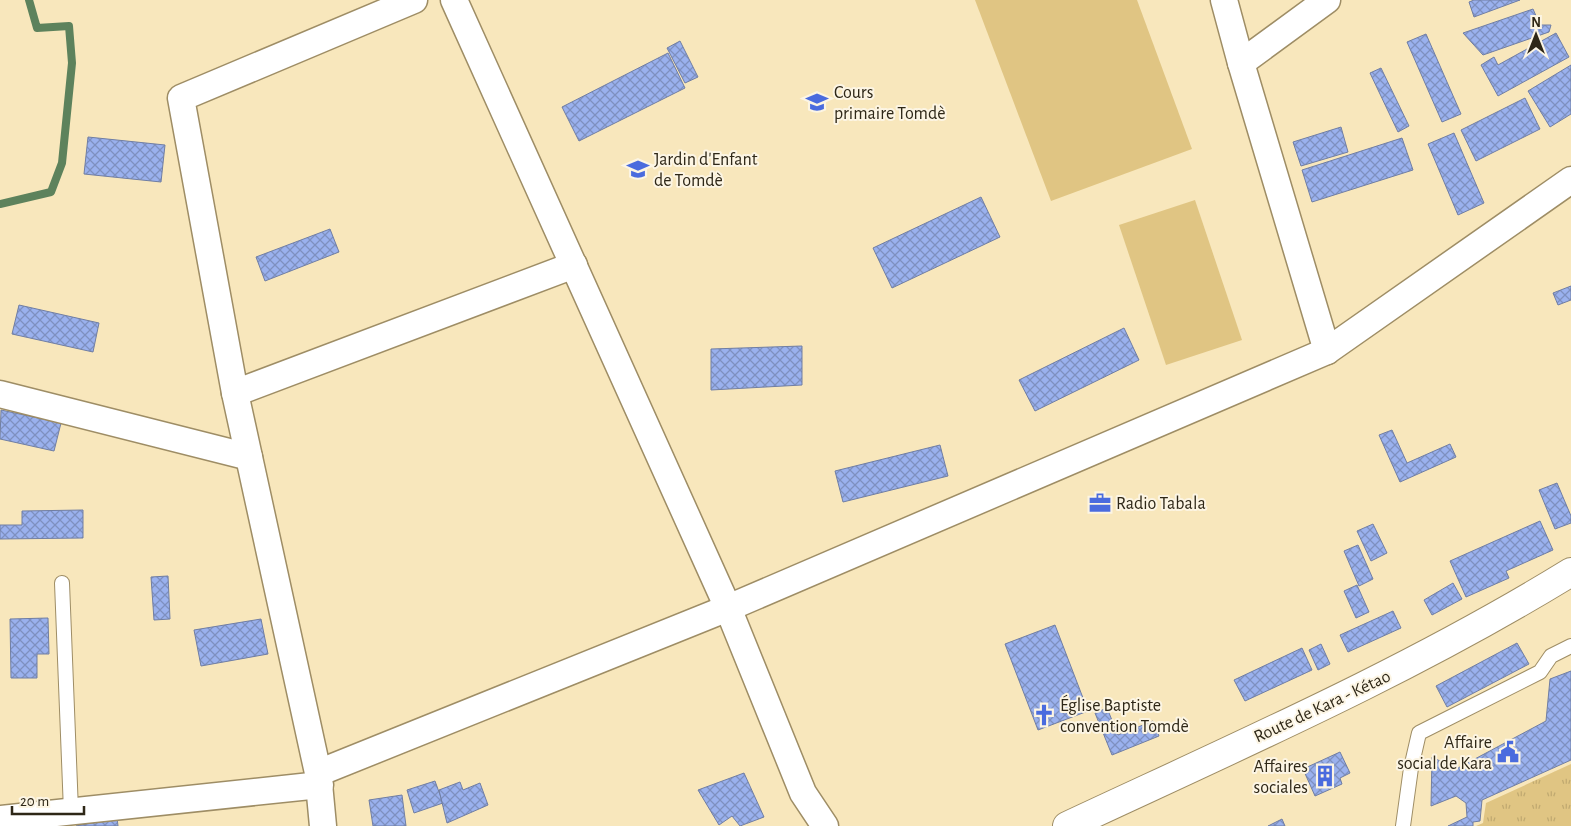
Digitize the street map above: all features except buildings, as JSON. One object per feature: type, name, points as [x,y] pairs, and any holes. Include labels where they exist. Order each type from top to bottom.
[{"type":"main road","name":"Route de Kara - Kétao","points":[[1067,826],[1367,686],[1459,638],[1571,572]]},
{"type":"street","points":[[323,826],[319,779],[235,393],[181,98],[414,0]]},
{"type":"street","points":[[454,0],[728,608],[803,793],[825,826]]},
{"type":"street","points":[[1224,0],[1241,64],[1326,351]]},
{"type":"street","points":[[1241,64],[1327,0]]},
{"type":"street","points":[[0,819],[71,812],[319,779],[728,608],[1326,351],[1571,180]]},
{"type":"street","points":[[235,393],[574,265]]},
{"type":"street","points":[[0,394],[249,457]]},
{"type":"lane","points":[[62,583],[71,812]]},
{"type":"lane","points":[[1403,826],[1411,768],[1419,733],[1540,672],[1551,656],[1571,646]]},
{"type":"green space","points":[[975,0],[1137,0],[1192,149],[1051,201]]},
{"type":"green space","points":[[1195,200],[1242,340],[1166,365],[1119,225]]},
{"type":"green space","points":[[1571,764],[1571,826],[1476,826],[1483,823],[1486,803]]},
{"type":"waterway","points":[[0,204],[51,192],[62,163],[72,63],[69,26],[37,28],[29,0]]},
{"type":"place","name":"Cours primaire Tomdè","points":[[817,102]]},
{"type":"place","name":"Jardin d'Enfant de Tomdè","points":[[638,169]]},
{"type":"place","name":"Radio Tabala","points":[[1100,503]]},
{"type":"place","name":"Église Baptiste convention Tomdè","points":[[1044,715]]},
{"type":"place","name":"Affaire social de Kara","points":[[1508,752]]},
{"type":"place","name":"Affaires sociales","points":[[1325,776]]}]
